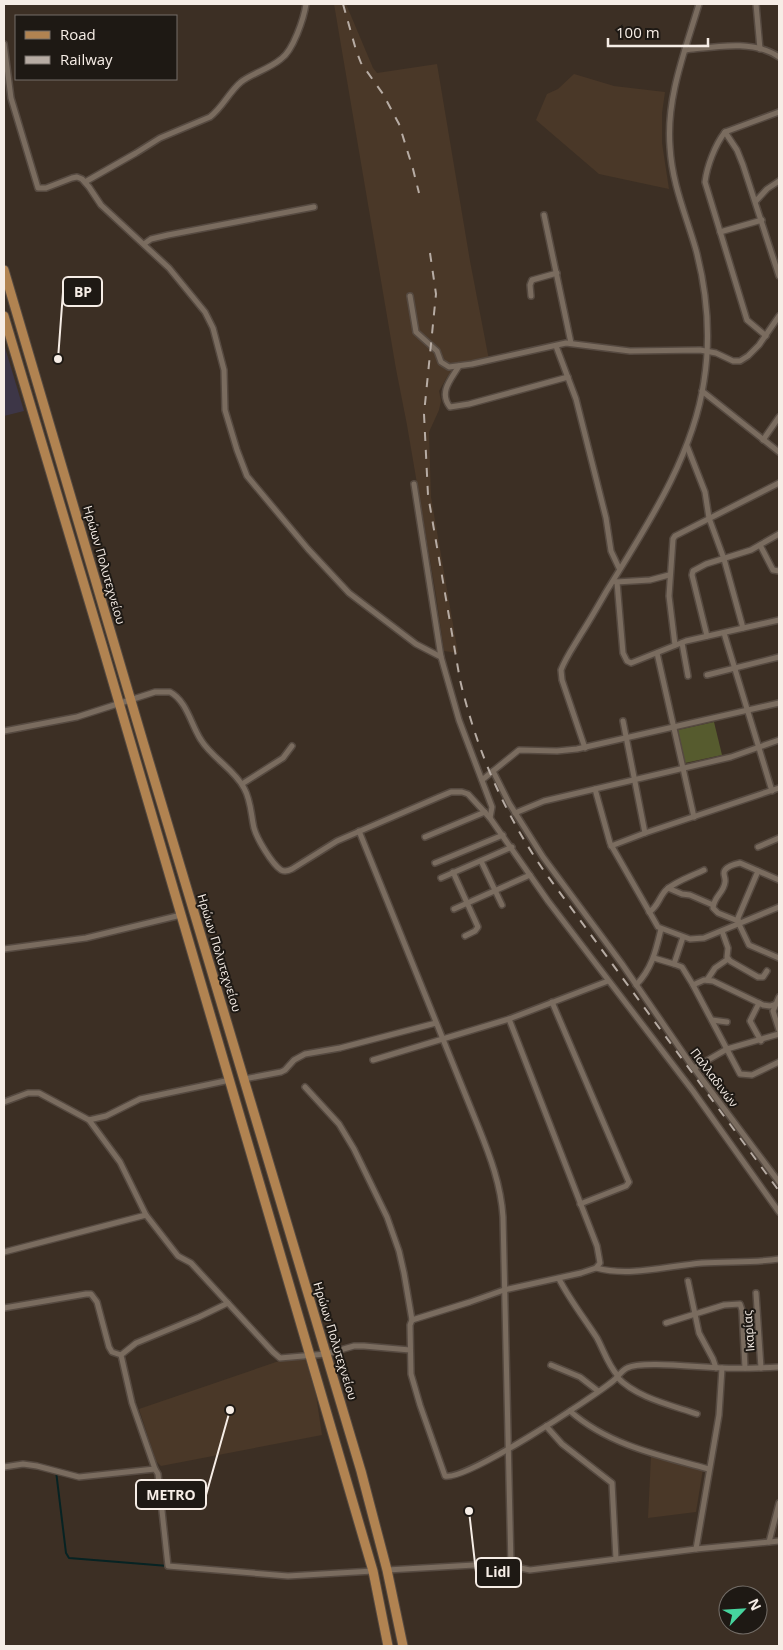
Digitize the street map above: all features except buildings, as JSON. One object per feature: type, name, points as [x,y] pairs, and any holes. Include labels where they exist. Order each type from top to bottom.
[{"type":"main road","name":"Ηρώων Πολυτεχνείου","points":[[4,270],[130,700],[361,1471],[387,1570],[403,1646]]},
{"type":"main road","name":"Ηρώων Πολυτεχνείου","points":[[4,316],[310,1355],[372,1571],[388,1646]]},
{"type":"street","points":[[85,182],[160,138],[210,117],[216,112],[228,94],[241,83],[284,58],[301,25],[306,4]]},
{"type":"street","points":[[585,748],[560,673],[564,663],[615,581],[619,568],[662,496],[687,446],[698,414],[702,391],[706,351],[707,309],[694,244],[676,187],[669,127],[671,104],[699,4]]},
{"type":"street","points":[[756,4],[760,49]]},
{"type":"street","points":[[4,44],[11,98],[38,188],[46,188],[77,177],[85,182],[101,205],[169,268],[205,312],[214,328],[224,370],[225,410],[242,464],[250,480],[343,587],[370,610],[416,644],[441,657]]},
{"type":"street","points":[[685,50],[730,47],[760,49],[770,51],[779,58]]},
{"type":"street","points":[[4,100],[11,98]]},
{"type":"street","points":[[766,336],[747,320],[705,182],[711,160],[725,132],[779,112]]},
{"type":"street","points":[[725,132],[740,158],[779,276]]},
{"type":"street","points":[[756,202],[763,193],[779,180]]},
{"type":"street","points":[[144,244],[151,239],[168,234],[314,207]]},
{"type":"street","points":[[544,215],[571,343]]},
{"type":"street","points":[[720,232],[762,220]]},
{"type":"street","points":[[532,296],[530,285],[532,280],[557,273]]},
{"type":"street","points":[[410,296],[416,332],[437,351],[440,360],[445,366],[449,367],[571,343],[630,351],[706,351],[740,361],[748,356],[766,336],[779,316]]},
{"type":"street","points":[[556,346],[578,405],[606,518],[611,551],[619,568]]},
{"type":"street","points":[[459,366],[446,385],[447,401],[450,407],[469,404],[568,376]]},
{"type":"street","points":[[702,391],[779,452]]},
{"type":"street","points":[[763,440],[779,418]]},
{"type":"street","points":[[687,446],[705,492],[709,518],[724,560],[743,628]]},
{"type":"street","points":[[414,484],[441,657],[453,700],[492,807],[490,818]]},
{"type":"street","points":[[675,645],[669,596],[672,538],[779,484]]},
{"type":"street","points":[[708,636],[692,573],[695,569],[706,564],[747,552],[779,534]]},
{"type":"street","points":[[760,546],[773,570],[779,572]]},
{"type":"street","points":[[615,581],[654,580],[669,575]]},
{"type":"street","points":[[615,581],[622,643],[625,657],[629,662],[635,663],[682,643],[779,620]]},
{"type":"street","points":[[724,632],[772,791]]},
{"type":"street","points":[[682,643],[688,676]]},
{"type":"street","points":[[657,653],[694,817]]},
{"type":"street","points":[[707,674],[779,657]]},
{"type":"street","points":[[4,731],[70,718],[159,691],[170,692],[184,706],[202,742],[242,784],[248,796],[256,834],[264,848],[282,870],[286,871],[337,841],[451,792],[468,794],[504,835],[530,875],[693,1092],[779,1212]]},
{"type":"street","points":[[482,780],[519,750],[557,751],[585,748],[779,703]]},
{"type":"street","points":[[623,721],[645,833]]},
{"type":"street","points":[[516,813],[544,801],[731,757],[779,740]]},
{"type":"street","points":[[242,784],[283,758],[292,746]]},
{"type":"street","name":"Παλλαδινών","points":[[493,771],[543,857],[622,964],[694,1068],[778,1178]]},
{"type":"street","points":[[611,846],[779,788]]},
{"type":"street","points":[[595,789],[611,846],[656,926],[690,939],[704,938],[779,907]]},
{"type":"street","points":[[425,837],[485,812]]},
{"type":"street","points":[[359,831],[496,1174],[500,1193],[503,1217],[511,1566]]},
{"type":"street","points":[[435,863],[504,835]]},
{"type":"street","points":[[758,847],[779,838]]},
{"type":"street","points":[[441,878],[512,847]]},
{"type":"street","points":[[481,861],[502,905]]},
{"type":"street","points":[[739,923],[716,912],[713,905],[715,898],[722,891],[725,882],[724,873],[728,868],[740,863],[779,880]]},
{"type":"street","points":[[649,912],[654,909],[668,888],[704,870]]},
{"type":"street","points":[[758,871],[740,911],[739,923],[748,944],[779,958]]},
{"type":"street","points":[[454,872],[478,927],[475,931],[465,936]]},
{"type":"street","points":[[454,909],[530,875]]},
{"type":"street","points":[[668,888],[713,905]]},
{"type":"street","points":[[4,950],[86,938],[181,915]]},
{"type":"street","points":[[636,985],[647,972],[654,958],[662,929]]},
{"type":"street","points":[[722,931],[728,948],[728,959],[732,964],[758,977],[762,977],[767,971]]},
{"type":"street","points":[[674,964],[683,937]]},
{"type":"street","points":[[654,958],[682,967],[738,1071],[742,1075],[752,1075],[779,1062]]},
{"type":"street","points":[[707,980],[715,968],[728,959]]},
{"type":"street","points":[[693,985],[707,980],[713,981],[759,1003],[769,1006],[778,1003]]},
{"type":"street","points":[[373,1060],[509,1019],[608,981]]},
{"type":"street","points":[[779,997],[774,1013],[779,1030]]},
{"type":"street","points":[[552,1002],[628,1182],[626,1186],[580,1204]]},
{"type":"street","points":[[759,1003],[750,1021],[760,1041]]},
{"type":"street","points":[[509,1019],[598,1252],[600,1262],[596,1268]]},
{"type":"street","points":[[712,1020],[727,1022]]},
{"type":"street","points":[[244,1079],[281,1072],[294,1060],[305,1054],[340,1048],[436,1023]]},
{"type":"street","points":[[694,1068],[727,1049],[779,1034]]},
{"type":"street","points":[[88,1120],[106,1116],[140,1099],[230,1080]]},
{"type":"street","points":[[305,1087],[339,1124],[354,1149],[387,1217],[399,1251],[412,1320],[410,1368],[415,1390],[445,1476],[451,1477],[463,1473],[546,1426],[598,1391],[628,1367],[643,1364],[716,1368],[779,1367]]},
{"type":"street","points":[[4,1102],[28,1093],[39,1093],[88,1120],[120,1162],[146,1215],[178,1256],[192,1263],[268,1348],[280,1358],[326,1354],[354,1346],[410,1350]]},
{"type":"street","points":[[4,1252],[146,1215]]},
{"type":"street","points":[[412,1320],[504,1290],[596,1268],[616,1272],[704,1263],[779,1259]]},
{"type":"street","points":[[559,1278],[597,1338],[611,1367],[625,1385],[645,1395],[697,1414]]},
{"type":"street","points":[[688,1282],[700,1335],[716,1368]]},
{"type":"street","name":"Ικαρίας","points":[[756,1292],[761,1368]]},
{"type":"street","points":[[4,1308],[91,1294],[97,1302],[109,1347],[112,1352],[121,1355]]},
{"type":"street","points":[[121,1355],[136,1343],[228,1303]]},
{"type":"street","points":[[666,1323],[724,1305],[740,1304],[742,1310],[744,1368]]},
{"type":"street","points":[[121,1355],[132,1402],[158,1474],[168,1566],[288,1576],[372,1571]]},
{"type":"street","points":[[551,1365],[580,1377],[598,1391]]},
{"type":"street","points":[[696,1549],[720,1402],[722,1368]]},
{"type":"street","points":[[570,1411],[582,1421],[630,1446],[709,1469]]},
{"type":"street","points":[[546,1426],[562,1444],[612,1483],[616,1559]]},
{"type":"street","points":[[4,1466],[23,1464],[37,1466],[79,1477],[155,1468]]},
{"type":"street","points":[[769,1542],[779,1503]]},
{"type":"street","points":[[387,1570],[492,1564],[530,1570],[696,1549],[779,1542]]},
{"type":"shaded area","points":[[334,4],[346,4],[373,68],[377,73],[437,64],[470,261],[489,360],[455,367],[439,391],[441,401],[439,410],[429,432],[431,497],[458,653],[444,651]]},
{"type":"shaded area","points":[[574,74],[614,86],[665,92],[662,113],[662,143],[669,189],[599,174],[536,120],[547,94],[558,89]]},
{"type":"shaded area","points":[[4,344],[24,411],[4,416]]},
{"type":"shaded area","points":[[305,1358],[316,1395],[322,1435],[161,1466],[156,1461],[139,1409],[282,1360]]},
{"type":"shaded area","points":[[651,1456],[703,1469],[696,1512],[648,1518]]},
{"type":"green space","points":[[714,722],[722,755],[685,763],[678,730]]},
{"type":"waterway","points":[[56,1471],[66,1553],[69,1558],[168,1566]]},
{"type":"railway","points":[[343,4],[361,63],[383,94],[399,124],[419,193]]},
{"type":"railway","points":[[430,253],[436,294],[424,414],[428,495],[460,680],[483,756],[516,826],[544,871],[779,1191]]},
{"type":"place","name":"BP","points":[[58,359]]},
{"type":"place","name":"METRO","points":[[230,1410]]},
{"type":"place","name":"Lidl","points":[[469,1511]]}]
